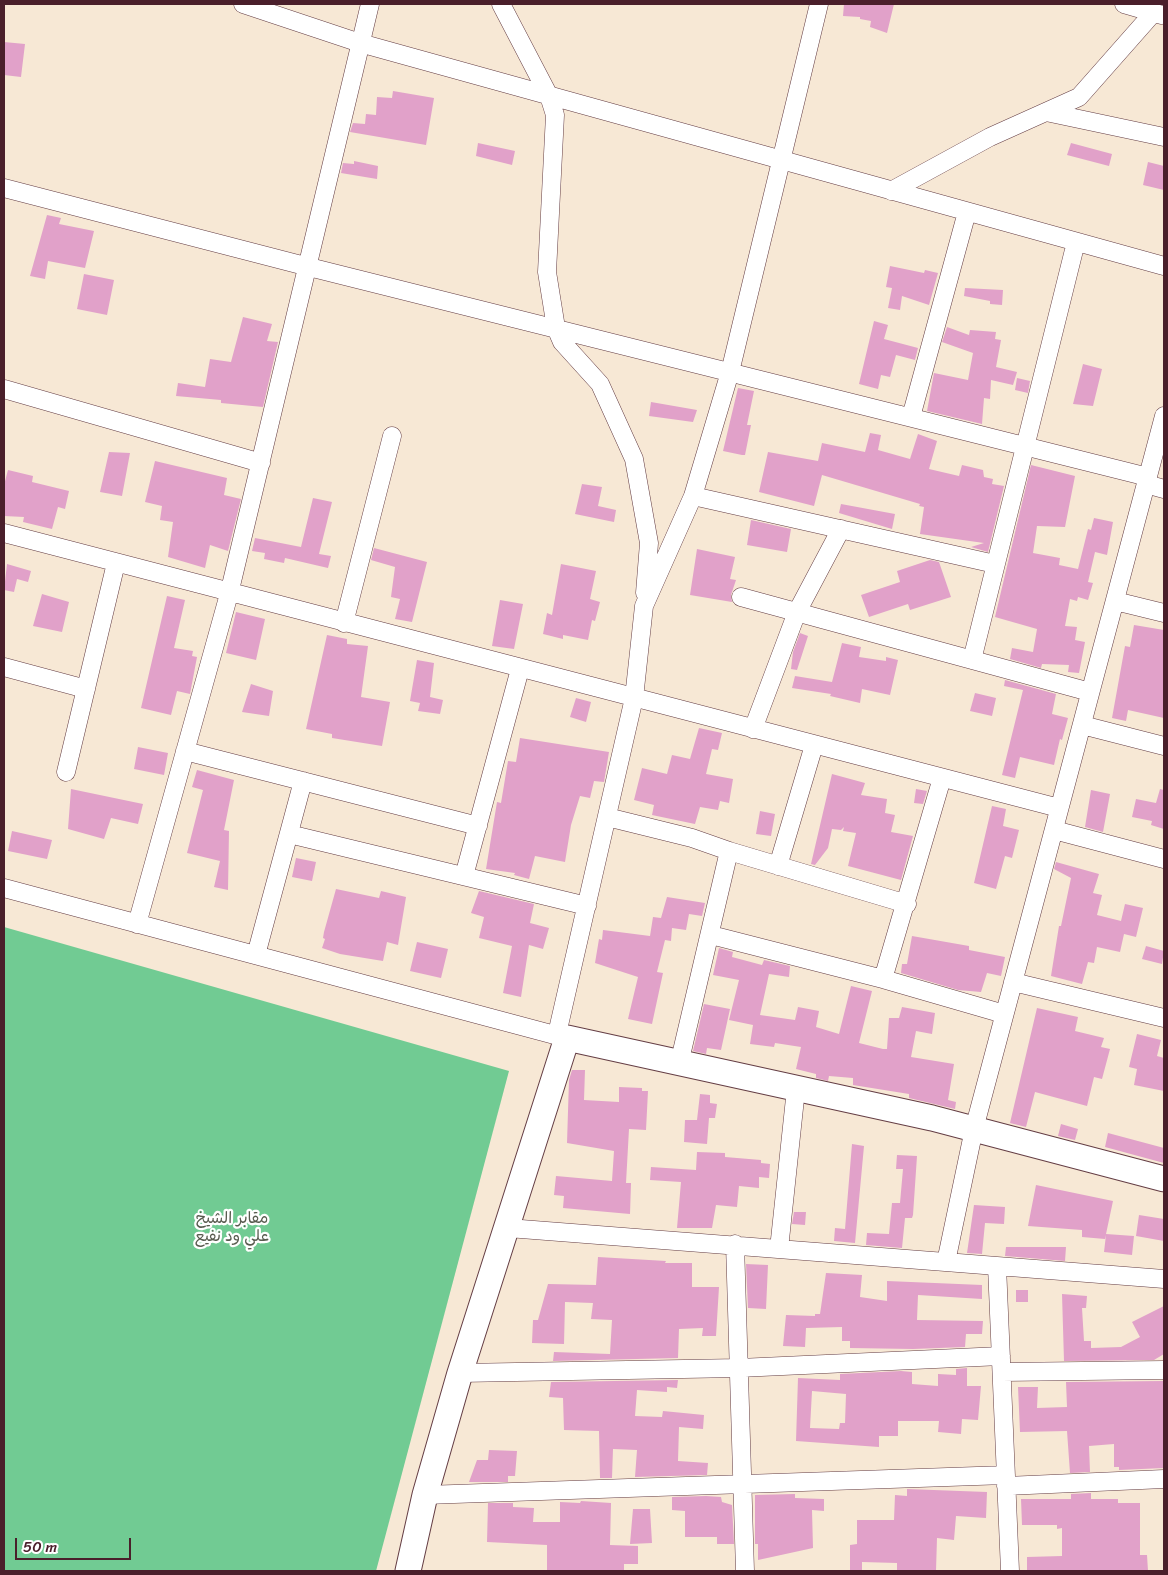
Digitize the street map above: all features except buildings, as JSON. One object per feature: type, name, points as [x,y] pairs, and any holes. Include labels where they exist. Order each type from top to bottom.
[{"type":"street","points":[[243,4],[360,43],[1164,266]]},
{"type":"street","points":[[137,924],[229,594],[309,267],[370,4]]},
{"type":"street","points":[[408,1571],[425,1495],[460,1373],[508,1228],[562,1036],[587,906],[634,698],[649,543],[634,459],[600,384],[562,342],[556,328],[547,272],[555,115],[549,96],[501,4]]},
{"type":"street","points":[[644,606],[693,496],[730,372],[819,4]]},
{"type":"street","points":[[891,191],[990,137],[1079,97],[1159,14],[1124,4]]},
{"type":"street","points":[[1046,112],[1164,137]]},
{"type":"street","points":[[4,188],[309,267],[911,417],[1147,480],[1164,488]]},
{"type":"street","points":[[911,417],[966,212]]},
{"type":"street","points":[[972,660],[1023,446],[1076,242]]},
{"type":"street","points":[[4,389],[261,462]]},
{"type":"street","points":[[946,1262],[974,1129],[1164,416]]},
{"type":"street","points":[[344,623],[392,436]]},
{"type":"street","points":[[693,496],[995,564]]},
{"type":"street","points":[[753,729],[797,612],[841,530]]},
{"type":"street","points":[[4,533],[229,594],[1059,808]]},
{"type":"street","points":[[66,772],[116,563]]},
{"type":"street","points":[[741,597],[1090,692]]},
{"type":"street","points":[[1115,601],[1164,613]]},
{"type":"street","points":[[4,667],[86,689]]},
{"type":"street","points":[[464,876],[520,669]]},
{"type":"street","points":[[1082,725],[1164,746]]},
{"type":"street","points":[[778,866],[814,745]]},
{"type":"street","points":[[185,751],[478,826]]},
{"type":"street","points":[[883,979],[907,904],[942,778]]},
{"type":"street","points":[[256,955],[303,781]]},
{"type":"street","points":[[607,817],[692,838],[728,851],[907,904]]},
{"type":"street","points":[[1054,830],[1164,859]]},
{"type":"street","points":[[289,834],[587,906]]},
{"type":"street","points":[[678,1064],[710,935],[728,851]]},
{"type":"street","points":[[4,888],[562,1036],[678,1064],[974,1129],[1164,1179]]},
{"type":"street","points":[[710,935],[883,979],[1004,1014]]},
{"type":"street","points":[[1013,982],[1164,1018]]},
{"type":"street","points":[[779,1249],[796,1089]]},
{"type":"street","points":[[508,1228],[1164,1278]]},
{"type":"street","points":[[734,1244],[745,1571]]},
{"type":"street","points":[[997,1266],[1010,1571]]},
{"type":"street","points":[[460,1373],[1001,1364],[1164,1370]]},
{"type":"street","points":[[425,1495],[742,1484],[1164,1479]]},
{"type":"green space","name":"مقابر الشيخ علي ود نفيع","points":[[4,927],[509,1071],[376,1571],[4,1571]]}]
